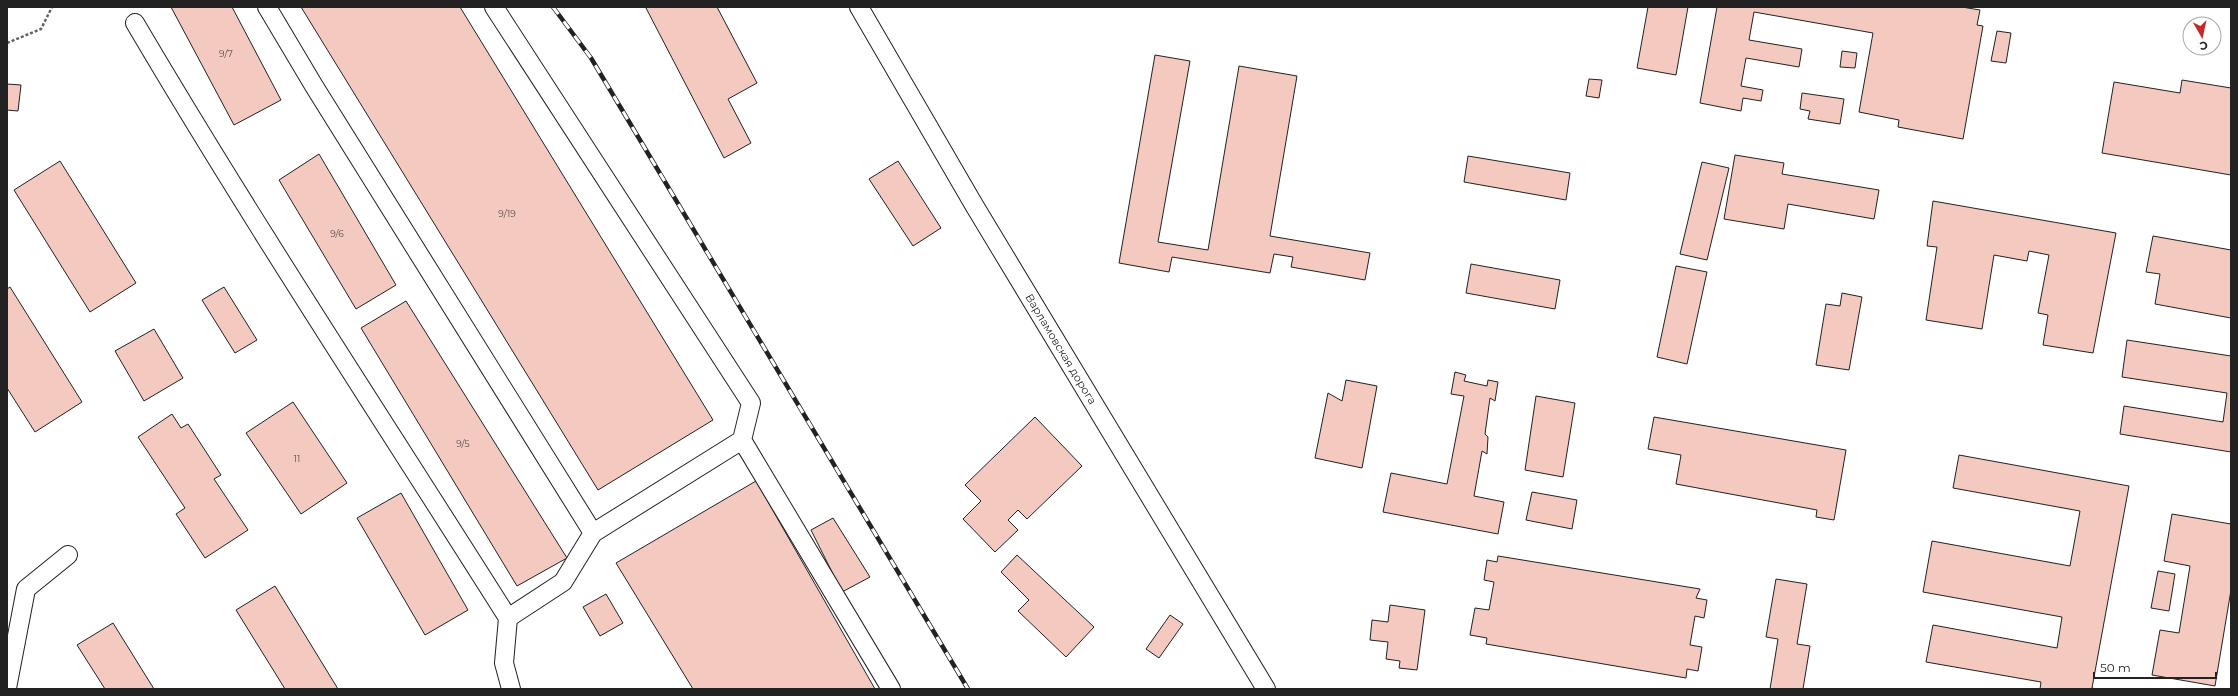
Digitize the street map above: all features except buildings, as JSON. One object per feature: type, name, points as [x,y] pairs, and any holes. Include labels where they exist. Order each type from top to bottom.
[{"type":"street","points":[[267,7],[318,93],[592,533]]},
{"type":"street","points":[[494,7],[751,403],[742,440],[592,533],[563,582],[508,618]]},
{"type":"street","name":"Варламовская дорога","points":[[859,7],[979,211],[1266,689]]},
{"type":"street","points":[[135,22],[204,140],[289,276],[508,618],[504,663],[511,689]]},
{"type":"street","points":[[742,440],[891,689]]},
{"type":"street","points":[[7,688],[26,589],[68,555]]},
{"type":"path","points":[[7,43],[41,29],[52,7]]},
{"type":"railway","points":[[553,7],[591,58],[968,689]]}]
